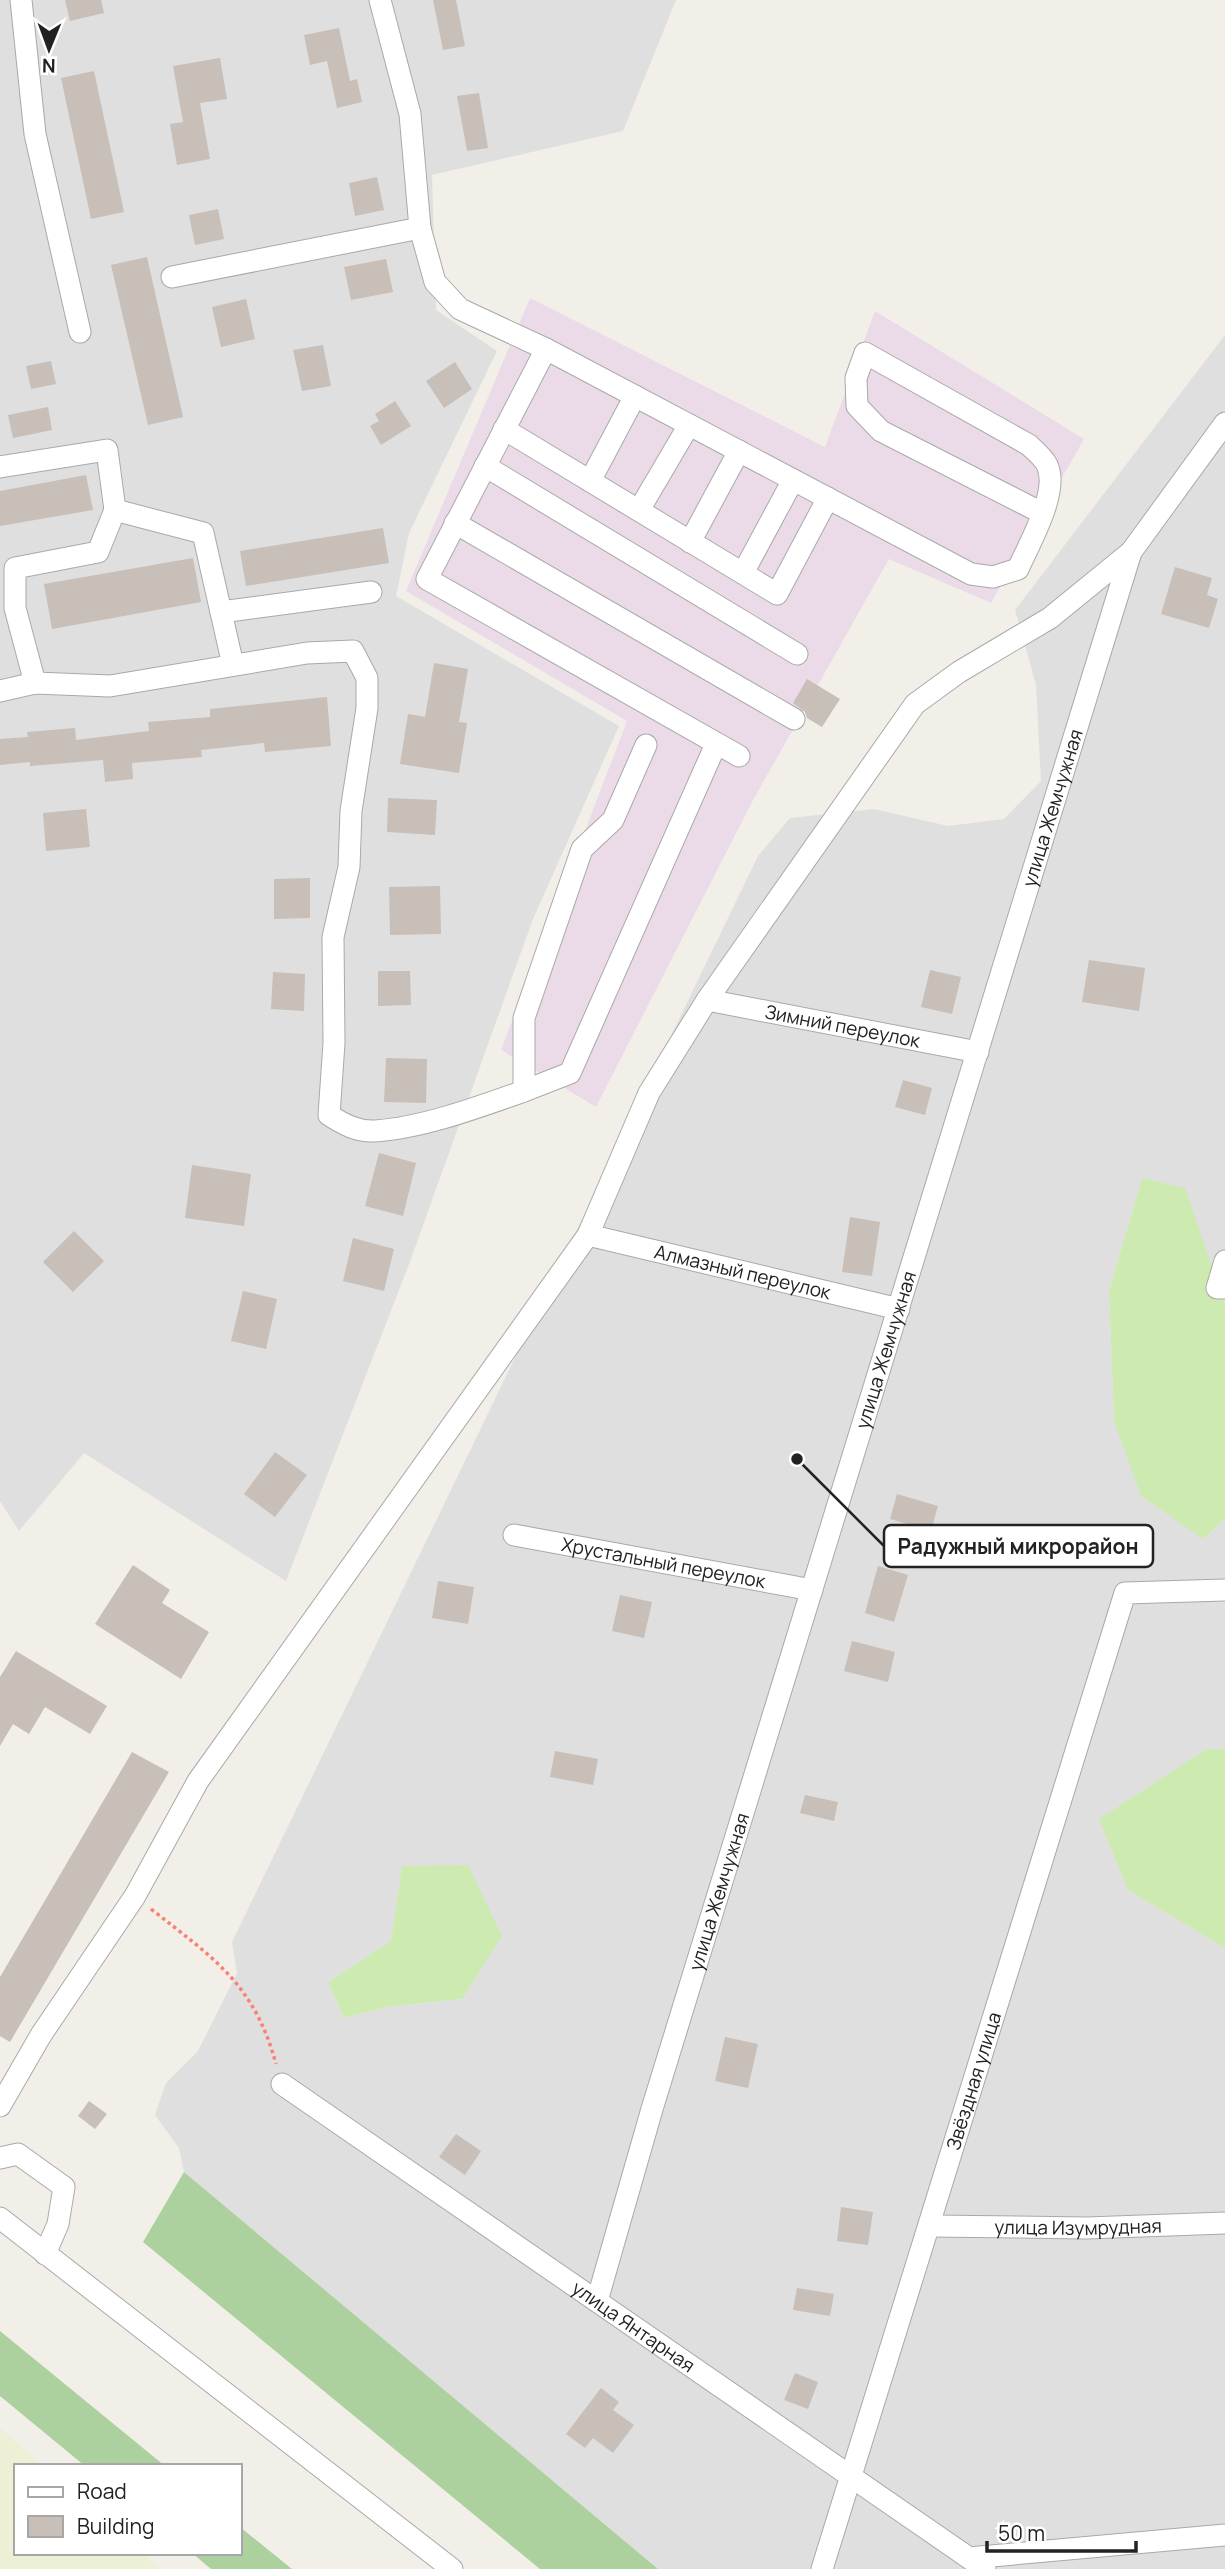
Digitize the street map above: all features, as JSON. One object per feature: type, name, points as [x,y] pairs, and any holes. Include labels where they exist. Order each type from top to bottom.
[{"type":"street","points":[[21,0],[34,134],[80,332]]},
{"type":"street","points":[[380,0],[411,114],[420,228],[435,282],[460,309],[546,349],[971,574],[993,577],[1018,569],[1042,513],[1050,492],[1048,465],[1029,444],[865,353],[856,378],[857,406],[881,431],[1042,513]]},
{"type":"street","points":[[172,278],[420,228]]},
{"type":"street","points":[[546,349],[427,579],[739,756]]},
{"type":"street","points":[[590,481],[635,396]]},
{"type":"street","name":"улица Жемчужная","points":[[597,2301],[652,2109],[1131,552],[1225,423]]},
{"type":"street","points":[[639,510],[689,425]]},
{"type":"street","points":[[504,429],[777,594],[828,498]]},
{"type":"street","points":[[0,467],[107,450],[115,510],[98,552],[15,568],[15,608],[35,683]]},
{"type":"street","points":[[690,542],[739,452]]},
{"type":"street","points":[[485,466],[797,654]]},
{"type":"street","points":[[743,573],[793,480]]},
{"type":"street","points":[[115,510],[203,533],[233,665]]},
{"type":"street","points":[[455,523],[794,719]]},
{"type":"street","points":[[0,2106],[41,2035],[135,1896],[198,1781],[588,1235],[649,1093],[707,1000],[915,704],[959,673],[1050,618],[1131,552]]},
{"type":"street","points":[[221,612],[371,592]]},
{"type":"street","points":[[0,691],[35,683],[110,686],[307,653],[353,651],[367,678],[367,708],[351,811],[349,867],[333,937],[334,1043],[329,1115],[350,1128],[374,1131],[466,1112],[570,1073],[716,744]]},
{"type":"street","points":[[524,1091],[524,1018],[582,849],[612,820],[646,745]]},
{"type":"street","name":"Зимний переулок","points":[[707,1000],[978,1052]]},
{"type":"street","name":"Алмазный переулок","points":[[588,1235],[899,1309]]},
{"type":"street","points":[[1221,1288],[1225,1261]]},
{"type":"street","name":"Хрустальный переулок","points":[[514,1535],[812,1590]]},
{"type":"street","name":"Звёздная улица","points":[[822,2569],[931,2226],[1125,1593],[1225,1590]]},
{"type":"street","name":"улица Янтарная","points":[[282,2084],[977,2563]]},
{"type":"street","points":[[0,2158],[18,2154],[64,2187],[58,2224],[45,2254]]},
{"type":"street","points":[[0,2218],[452,2569]]},
{"type":"street","name":"улица Изумрудная","points":[[931,2226],[1087,2228],[1225,2223]]},
{"type":"street","points":[[977,2563],[1225,2535]]},
{"type":"path","points":[[135,1896],[226,1968],[238,1983],[269,2038],[282,2084]]},
{"type":"shaded area","points":[[0,0],[676,0],[623,131],[432,175],[436,310],[497,351],[409,533],[396,596],[619,726],[533,919],[408,1267],[286,1581],[84,1453],[19,1531],[0,1501]]},
{"type":"shaded area","points":[[530,298],[825,447],[875,311],[1084,439],[991,603],[889,559],[752,802],[596,1107],[501,1050],[627,721],[406,591]]},
{"type":"shaded area","points":[[1225,335],[1225,1304],[1222,1293],[1142,1178],[1109,1291],[1114,1421],[1203,1539],[1225,1519],[1225,1749],[1206,1749],[1128,1890],[1225,1948],[1225,2569],[658,2569],[184,2172],[179,2148],[155,2115],[166,2083],[198,2051],[237,1973],[232,1942],[758,856],[790,818],[874,809],[948,826],[1004,819],[1041,781],[1036,685],[1015,610]],"holes":[[[402,1867],[462,1999],[386,2007],[344,2018],[328,1982],[391,1941]]]},
{"type":"green space","points":[[1142,1178],[1185,1188],[1225,1304],[1225,1519],[1203,1539],[1141,1496],[1114,1421],[1109,1291]]},
{"type":"green space","points":[[1207,1749],[1225,1749],[1225,1948],[1128,1890],[1099,1819]]},
{"type":"green space","points":[[468,1865],[502,1936],[462,1999],[386,2007],[344,2018],[328,1982],[391,1941],[402,1866]]},
{"type":"green space","points":[[184,2172],[658,2569],[540,2569],[143,2242]]},
{"type":"green space","points":[[0,2331],[163,2464],[83,2464],[0,2396]]},
{"type":"green space","points":[[0,2428],[41,2464],[14,2464],[14,2555],[145,2555],[161,2569],[0,2569]]},
{"type":"green space","points":[[242,2529],[292,2569],[211,2569],[194,2555],[242,2555]]},
{"type":"building","points":[[65,0],[101,0],[104,13],[70,21]]},
{"type":"building","points":[[433,0],[456,0],[465,46],[443,50]]},
{"type":"building","points":[[339,28],[350,81],[357,79],[362,102],[337,108],[327,61],[310,65],[304,35]]},
{"type":"building","points":[[220,58],[227,99],[200,103],[210,159],[177,165],[170,124],[183,122],[173,66]]},
{"type":"building","points":[[94,71],[124,212],[91,219],[61,78]]},
{"type":"building","points":[[479,93],[488,148],[467,151],[457,96]]},
{"type":"building","points":[[377,177],[384,210],[355,216],[349,183]]},
{"type":"building","points":[[218,209],[224,239],[195,245],[189,215]]},
{"type":"building","points":[[147,257],[183,417],[148,425],[111,265]]},
{"type":"building","points":[[386,259],[393,292],[351,300],[344,267]]},
{"type":"building","points":[[246,299],[255,339],[221,347],[212,307]]},
{"type":"building","points":[[323,345],[331,386],[302,391],[293,350]]},
{"type":"building","points":[[51,361],[56,384],[31,389],[26,366]]},
{"type":"building","points":[[455,362],[472,389],[444,408],[426,381]]},
{"type":"building","points":[[395,401],[411,426],[381,445],[370,426],[379,421],[375,414]]},
{"type":"building","points":[[48,407],[52,430],[13,438],[8,415]]},
{"type":"building","points":[[86,475],[93,510],[0,526],[0,491]]},
{"type":"building","points":[[383,528],[389,563],[246,586],[240,551]]},
{"type":"building","points":[[193,558],[201,602],[52,629],[44,584]]},
{"type":"building","points":[[1175,567],[1212,578],[1207,595],[1218,599],[1209,628],[1161,614]]},
{"type":"building","points":[[434,663],[468,669],[459,722],[467,723],[459,773],[400,764],[408,714],[425,717]]},
{"type":"building","points":[[807,679],[840,699],[822,727],[807,718],[805,712],[793,703]]},
{"type":"building","points":[[327,697],[331,746],[265,752],[264,743],[201,750],[202,757],[132,763],[133,779],[105,782],[103,760],[30,766],[30,762],[0,765],[0,739],[28,737],[27,732],[75,728],[76,740],[149,731],[148,722],[210,717],[210,709]]},
{"type":"building","points":[[388,798],[437,800],[435,835],[387,832]]},
{"type":"building","points":[[86,809],[90,847],[46,851],[43,813]]},
{"type":"building","points":[[310,878],[310,918],[274,919],[274,879]]},
{"type":"building","points":[[440,886],[441,934],[390,935],[389,887]]},
{"type":"building","points":[[1089,960],[1145,968],[1139,1011],[1082,1002]]},
{"type":"building","points":[[930,970],[961,977],[952,1014],[921,1007]]},
{"type":"building","points":[[378,971],[410,971],[411,1005],[378,1006]]},
{"type":"building","points":[[273,972],[305,974],[304,1011],[271,1009]]},
{"type":"building","points":[[386,1058],[427,1059],[426,1103],[384,1102]]},
{"type":"building","points":[[903,1080],[932,1088],[925,1115],[895,1107]]},
{"type":"building","points":[[379,1153],[416,1163],[403,1216],[365,1206]]},
{"type":"building","points":[[192,1165],[251,1174],[244,1226],[185,1218]]},
{"type":"building","points":[[850,1217],[880,1222],[872,1276],[842,1272]]},
{"type":"building","points":[[74,1231],[104,1261],[73,1292],[43,1262]]},
{"type":"building","points":[[353,1238],[394,1249],[384,1291],[343,1281]]},
{"type":"building","points":[[243,1291],[277,1299],[266,1349],[231,1341]]},
{"type":"building","points":[[275,1452],[307,1475],[275,1517],[244,1494]]},
{"type":"building","points":[[897,1494],[938,1506],[931,1531],[890,1519]]},
{"type":"building","points":[[133,1565],[170,1590],[162,1603],[209,1632],[181,1679],[95,1624]]},
{"type":"building","points":[[878,1566],[908,1575],[894,1622],[865,1613]]},
{"type":"building","points":[[438,1581],[474,1587],[468,1624],[432,1618]]},
{"type":"building","points":[[620,1595],[652,1602],[644,1638],[612,1631]]},
{"type":"building","points":[[852,1641],[895,1652],[888,1682],[844,1671]]},
{"type":"building","points":[[16,1651],[107,1706],[90,1734],[45,1707],[29,1734],[13,1724],[0,1746],[0,1677]]},
{"type":"building","points":[[555,1751],[598,1759],[593,1785],[550,1777]]},
{"type":"building","points":[[132,1752],[169,1772],[10,2042],[0,2036],[0,1977]]},
{"type":"building","points":[[805,1795],[838,1802],[834,1821],[800,1813]]},
{"type":"building","points":[[725,2037],[758,2044],[748,2088],[715,2081]]},
{"type":"building","points":[[89,2101],[107,2114],[95,2129],[78,2116]]},
{"type":"building","points":[[456,2134],[481,2151],[465,2175],[439,2157]]},
{"type":"building","points":[[841,2207],[873,2212],[868,2245],[837,2241]]},
{"type":"building","points":[[797,2288],[834,2294],[830,2316],[793,2310]]},
{"type":"building","points":[[795,2373],[818,2382],[808,2409],[784,2400]]},
{"type":"building","points":[[601,2388],[619,2402],[613,2410],[634,2425],[613,2453],[593,2438],[585,2448],[566,2434]]},
{"type":"place","name":"Радужный микрорайон","points":[[797,1459]]}]
